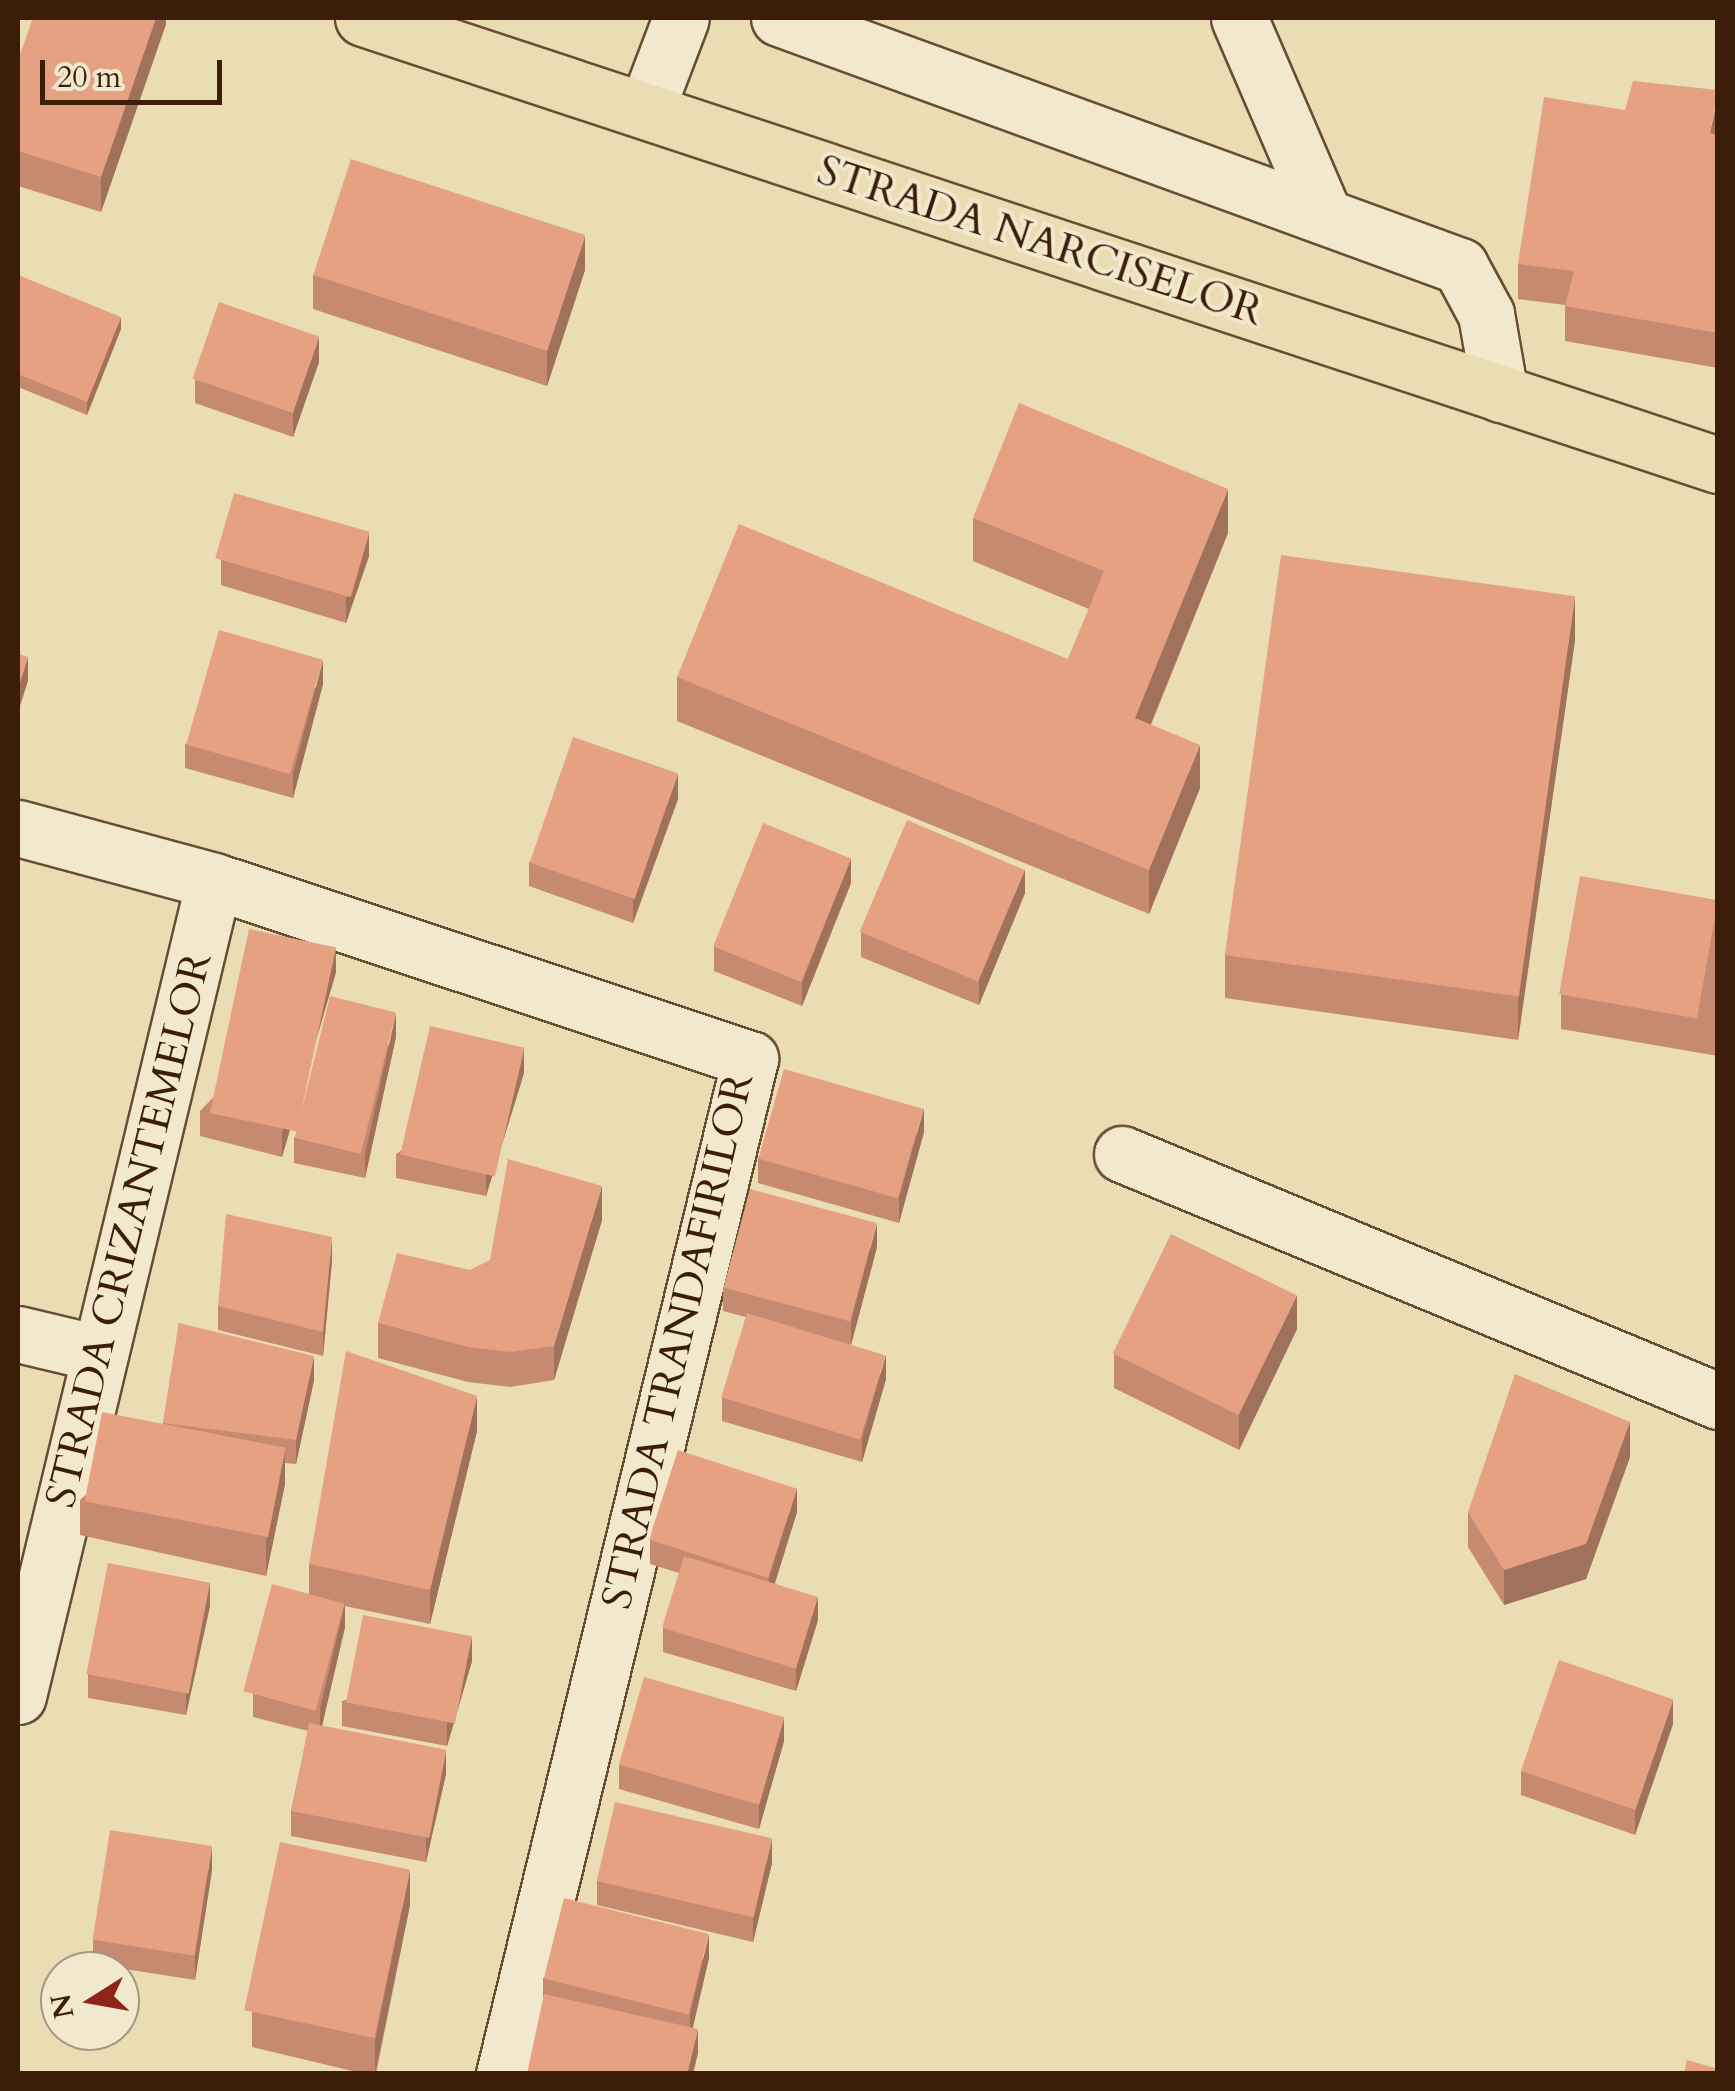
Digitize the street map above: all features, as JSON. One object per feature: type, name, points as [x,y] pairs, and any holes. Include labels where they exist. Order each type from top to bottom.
[{"type":"main road","name":"STRADA NARCISELOR","points":[[363,18],[1718,465]]},
{"type":"street","points":[[646,110],[681,18]]},
{"type":"street","points":[[779,18],[1460,266],[1486,314],[1500,394]]},
{"type":"street","points":[[1239,18],[1324,214]]},
{"type":"street","name":"STRADA TRANDAFIRILOR","points":[[18,828],[214,881],[750,1059],[504,2074]]},
{"type":"street","name":"STRADA CRIZANTEMELOR","points":[[18,1696],[214,881]]},
{"type":"street","points":[[1122,1154],[1718,1401]]},
{"type":"street","points":[[18,1334],[98,1354]]},
{"type":"building","points":[[33,18],[156,18],[101,177],[18,151],[18,60]]},
{"type":"building","points":[[1633,81],[1718,90],[1710,133],[1718,135],[1718,333],[1565,306],[1574,271],[1518,264],[1544,97],[1625,110]]},
{"type":"building","points":[[351,159],[585,235],[547,351],[313,275]]},
{"type":"building","points":[[18,275],[121,317],[87,402],[18,374]]},
{"type":"building","points":[[219,302],[319,337],[293,413],[193,379]]},
{"type":"building","points":[[1019,403],[1228,489],[1135,718],[1200,745],[1149,870],[677,677],[739,524],[1068,659],[1104,571],[973,518]]},
{"type":"building","points":[[234,493],[370,532],[351,597],[215,558]]},
{"type":"building","points":[[1281,555],[1575,596],[1519,996],[1225,955]]},
{"type":"building","points":[[219,630],[323,660],[290,774],[186,744]]},
{"type":"building","points":[[18,654],[28,657],[18,688]]},
{"type":"building","points":[[573,737],[678,773],[635,899],[530,863]]},
{"type":"building","points":[[907,820],[1025,870],[978,981],[860,931]]},
{"type":"building","points":[[763,823],[851,859],[801,982],[713,946]]},
{"type":"building","points":[[1580,876],[1718,900],[1697,1018],[1559,994]]},
{"type":"building","points":[[249,929],[336,948],[297,1131],[210,1113]]},
{"type":"building","points":[[330,996],[396,1012],[361,1154],[295,1138]]},
{"type":"building","points":[[430,1026],[525,1048],[495,1176],[400,1155]]},
{"type":"building","points":[[784,1069],[923,1109],[898,1198],[758,1158]]},
{"type":"building","points":[[508,1159],[602,1186],[554,1346],[510,1352],[468,1347],[378,1323],[397,1253],[470,1270],[490,1260]]},
{"type":"building","points":[[750,1189],[877,1223],[850,1321],[724,1288]]},
{"type":"building","points":[[226,1214],[332,1237],[323,1332],[218,1306]]},
{"type":"building","points":[[1171,1234],[1297,1295],[1239,1415],[1113,1354]]},
{"type":"building","points":[[747,1313],[886,1355],[860,1440],[721,1397]]},
{"type":"building","points":[[179,1323],[314,1356],[296,1440],[163,1423]]},
{"type":"building","points":[[346,1351],[477,1396],[430,1590],[309,1564]]},
{"type":"building","points":[[1515,1374],[1630,1422],[1586,1544],[1504,1570],[1468,1512]]},
{"type":"building","points":[[102,1412],[286,1448],[268,1537],[85,1501]]},
{"type":"building","points":[[678,1450],[797,1489],[768,1578],[649,1539]]},
{"type":"building","points":[[684,1556],[818,1597],[796,1669],[662,1628]]},
{"type":"building","points":[[108,1563],[210,1583],[189,1694],[86,1674]]},
{"type":"building","points":[[272,1584],[344,1603],[316,1711],[243,1691]]},
{"type":"building","points":[[363,1615],[472,1636],[455,1724],[346,1702]]},
{"type":"building","points":[[1559,1660],[1673,1699],[1635,1810],[1521,1771]]},
{"type":"building","points":[[644,1677],[784,1717],[759,1805],[619,1764]]},
{"type":"building","points":[[309,1723],[446,1750],[429,1838],[292,1811]]},
{"type":"building","points":[[615,1802],[772,1838],[754,1917],[597,1881]]},
{"type":"building","points":[[110,1830],[212,1846],[194,1956],[93,1940]]},
{"type":"building","points":[[280,1842],[410,1870],[374,2038],[244,2010]]},
{"type":"building","points":[[564,1898],[709,1934],[688,2015],[544,1979]]},
{"type":"building","points":[[544,1994],[698,2029],[687,2074],[527,2074]]},
{"type":"building","points":[[1687,2060],[1718,2069],[1718,2074],[1684,2074]]}]
